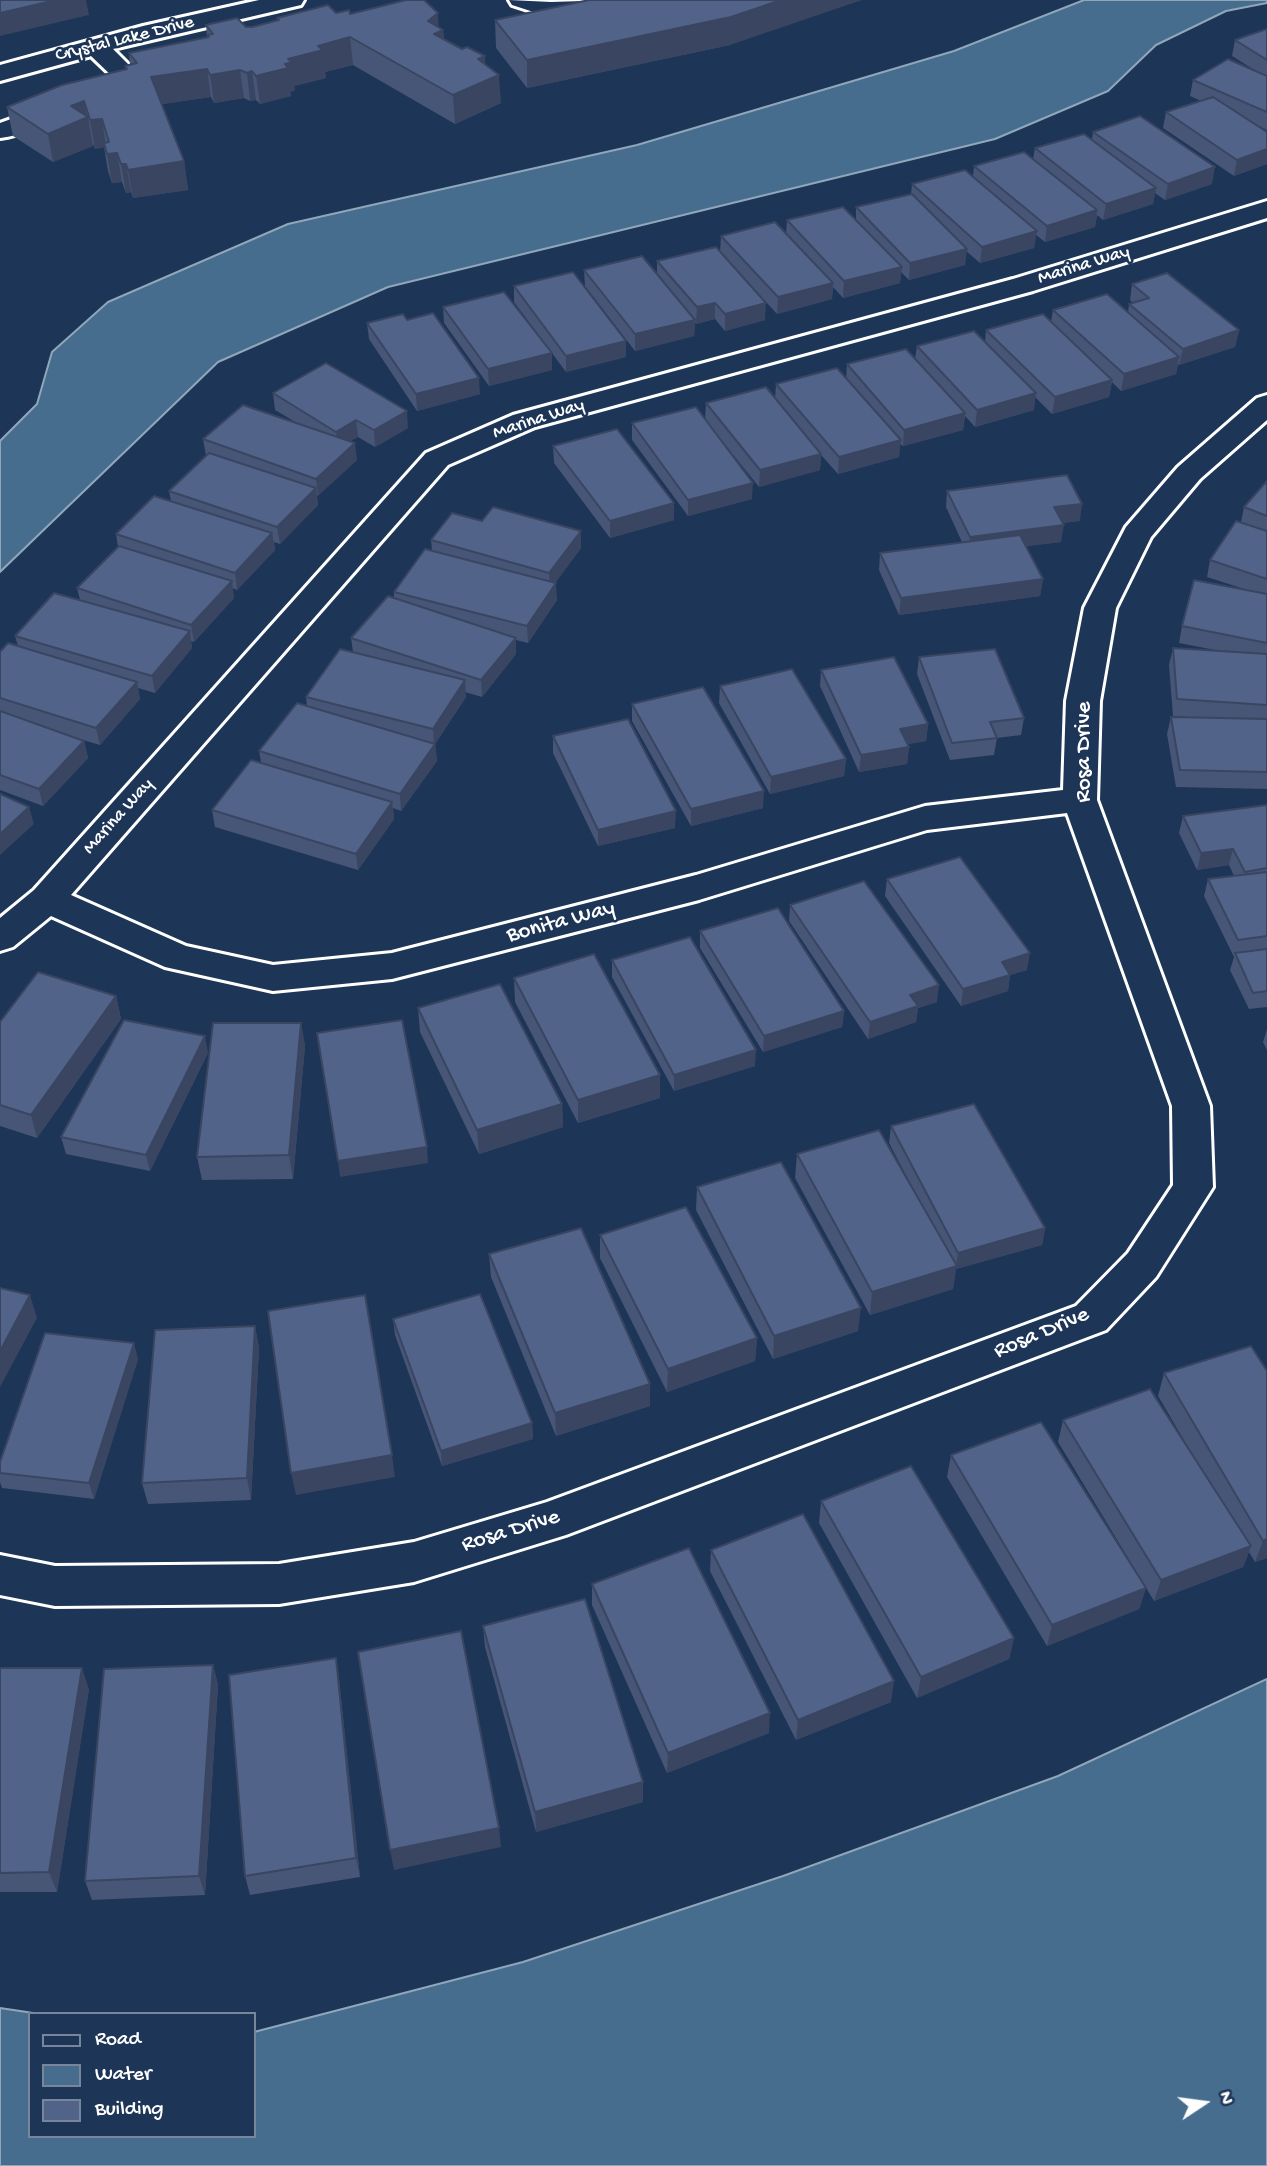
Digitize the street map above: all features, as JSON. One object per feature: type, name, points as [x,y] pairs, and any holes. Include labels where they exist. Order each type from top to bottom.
[{"type":"street","name":"Crystal Lake Drive","points":[[1,72],[152,31],[292,0]]},
{"type":"street","points":[[520,0],[549,10],[604,0]]},
{"type":"street","points":[[2,131],[111,91],[142,76],[95,46]]},
{"type":"street","name":"Marina Way","points":[[0,938],[47,899],[437,458],[524,421],[1023,285],[1267,209]]},
{"type":"street","name":"Rosa Drive","points":[[0,1575],[55,1586],[279,1584],[414,1562],[550,1521],[1091,1318],[1142,1265],[1193,1188],[1191,1106],[1080,800],[1083,701],[1101,608],[1137,534],[1189,473],[1267,404]]},
{"type":"street","name":"Bonita Way","points":[[47,899],[178,958],[273,978],[392,966],[699,887],[925,818],[1080,800]]},
{"type":"water","points":[[1084,0],[1267,0],[1267,3],[1226,11],[1156,45],[1108,91],[995,139],[388,287],[218,362],[0,572],[0,441],[37,404],[52,352],[108,302],[288,224],[637,145],[954,51]]},
{"type":"water","points":[[1267,1679],[1267,2166],[0,2166],[0,2008],[28,2012],[28,2138],[256,2138],[256,2031],[523,1962],[783,1876],[1058,1776]]},
{"type":"building","points":[[0,0],[56,0],[0,13]]},
{"type":"building","points":[[406,0],[424,0],[438,13],[428,21],[443,30],[434,34],[462,49],[467,47],[485,56],[478,59],[499,75],[453,95],[350,37],[318,46],[323,50],[288,59],[292,62],[285,64],[288,68],[256,76],[252,71],[247,73],[240,70],[210,75],[207,69],[151,77],[184,161],[128,170],[126,164],[121,164],[117,153],[107,154],[104,143],[109,142],[102,119],[90,120],[84,101],[71,106],[88,117],[48,134],[7,107],[62,85],[127,69],[125,66],[137,63],[129,53],[209,37],[207,35],[213,34],[206,25],[237,18],[246,27],[252,27],[328,5],[336,13],[349,10],[350,14]]},
{"type":"building","points":[[589,0],[781,0],[731,17],[527,60],[495,20]]},
{"type":"building","points":[[1267,29],[1267,60],[1235,40]]},
{"type":"building","points":[[1228,59],[1267,76],[1267,112],[1193,80]]},
{"type":"building","points":[[1213,97],[1267,132],[1267,149],[1237,160],[1166,112]]},
{"type":"building","points":[[1140,116],[1215,167],[1168,184],[1093,132]]},
{"type":"building","points":[[1084,134],[1156,188],[1106,204],[1035,148]]},
{"type":"building","points":[[1024,152],[1097,210],[1047,226],[974,166]]},
{"type":"building","points":[[965,170],[1037,231],[982,247],[912,184]]},
{"type":"building","points":[[912,194],[967,249],[910,263],[856,207]]},
{"type":"building","points":[[843,207],[902,267],[844,281],[787,220]]},
{"type":"building","points":[[775,222],[833,283],[778,297],[721,236]]},
{"type":"building","points":[[716,247],[766,303],[725,314],[715,303],[697,307],[657,261]]},
{"type":"building","points":[[642,256],[695,320],[635,334],[584,270]]},
{"type":"building","points":[[573,272],[626,341],[566,356],[514,286]]},
{"type":"building","points":[[1167,273],[1239,330],[1183,349],[1129,304],[1149,298],[1132,284]]},
{"type":"building","points":[[504,292],[552,353],[488,369],[443,307]]},
{"type":"building","points":[[1107,294],[1179,357],[1124,374],[1053,310]]},
{"type":"building","points":[[433,313],[479,378],[416,394],[367,323],[403,314],[407,320]]},
{"type":"building","points":[[1043,314],[1112,380],[1055,397],[986,330]]},
{"type":"building","points":[[974,331],[1036,393],[977,410],[917,346]]},
{"type":"building","points":[[906,349],[965,413],[904,430],[847,364]]},
{"type":"building","points":[[326,363],[407,411],[374,430],[356,420],[336,432],[273,393]]},
{"type":"building","points":[[837,368],[901,440],[839,457],[776,384]]},
{"type":"building","points":[[766,387],[821,454],[760,470],[706,403]]},
{"type":"building","points":[[243,405],[355,443],[316,479],[203,439]]},
{"type":"building","points":[[696,407],[753,483],[688,500],[632,423]]},
{"type":"building","points":[[617,429],[674,503],[610,521],[553,446]]},
{"type":"building","points":[[209,453],[316,488],[277,527],[169,491]]},
{"type":"building","points":[[1067,475],[1082,504],[1054,507],[1064,525],[970,537],[947,491]]},
{"type":"building","points":[[1267,481],[1267,516],[1244,507]]},
{"type":"building","points":[[154,496],[272,533],[235,573],[116,534]]},
{"type":"building","points":[[493,507],[581,531],[549,573],[431,540],[452,513],[482,521]]},
{"type":"building","points":[[1236,521],[1267,531],[1267,579],[1210,560]]},
{"type":"building","points":[[1020,535],[1043,579],[901,598],[880,553]]},
{"type":"building","points":[[119,546],[232,581],[191,625],[77,588]]},
{"type":"building","points":[[425,549],[556,583],[527,626],[394,592]]},
{"type":"building","points":[[1194,580],[1267,594],[1267,643],[1182,626]]},
{"type":"building","points":[[54,593],[190,631],[152,676],[15,636]]},
{"type":"building","points":[[388,596],[516,638],[481,680],[351,638]]},
{"type":"building","points":[[8,643],[137,682],[96,728],[0,698],[0,652]]},
{"type":"building","points":[[1173,648],[1267,654],[1267,705],[1177,699]]},
{"type":"building","points":[[340,649],[465,680],[433,729],[306,697]]},
{"type":"building","points":[[995,649],[1024,718],[990,722],[997,738],[952,743],[919,657]]},
{"type":"building","points":[[894,657],[928,724],[900,729],[909,747],[861,755],[821,670]]},
{"type":"building","points":[[792,669],[846,759],[771,777],[720,686]]},
{"type":"building","points":[[703,687],[764,791],[691,809],[632,704]]},
{"type":"building","points":[[297,703],[435,744],[400,794],[259,751]]},
{"type":"building","points":[[0,711],[84,741],[39,789],[0,775]]},
{"type":"building","points":[[1171,717],[1267,719],[1267,772],[1180,770]]},
{"type":"building","points":[[628,719],[676,811],[598,830],[553,736]]},
{"type":"building","points":[[251,760],[392,802],[356,854],[212,810]]},
{"type":"building","points":[[0,794],[29,807],[0,834]]},
{"type":"building","points":[[1267,805],[1267,868],[1245,872],[1233,849],[1201,853],[1183,816]]},
{"type":"building","points":[[960,857],[1030,953],[1002,962],[1010,975],[963,989],[887,879]]},
{"type":"building","points":[[1267,872],[1267,936],[1238,940],[1208,879]]},
{"type":"building","points":[[864,881],[939,985],[910,995],[918,1006],[870,1022],[790,905]]},
{"type":"building","points":[[778,908],[844,1011],[764,1036],[700,931]]},
{"type":"building","points":[[690,937],[756,1050],[674,1075],[612,960]]},
{"type":"building","points":[[1267,949],[1267,991],[1253,993],[1235,953]]},
{"type":"building","points":[[594,954],[660,1075],[578,1100],[514,978]]},
{"type":"building","points":[[38,972],[116,996],[31,1115],[0,1105],[0,1022]]},
{"type":"building","points":[[500,984],[562,1104],[477,1130],[418,1008]]},
{"type":"building","points":[[124,1020],[205,1036],[146,1155],[61,1137]]},
{"type":"building","points":[[402,1020],[427,1147],[338,1161],[317,1033]]},
{"type":"building","points":[[213,1023],[301,1023],[289,1155],[197,1157]]},
{"type":"building","points":[[974,1104],[1045,1228],[958,1253],[891,1126]]},
{"type":"building","points":[[879,1130],[957,1266],[872,1292],[797,1154]]},
{"type":"building","points":[[781,1162],[861,1308],[774,1336],[697,1187]]},
{"type":"building","points":[[686,1207],[757,1338],[668,1369],[600,1235]]},
{"type":"building","points":[[581,1228],[650,1384],[555,1413],[489,1254]]},
{"type":"building","points":[[0,1288],[30,1295],[0,1351]]},
{"type":"building","points":[[480,1294],[532,1423],[441,1451],[393,1319]]},
{"type":"building","points":[[365,1295],[392,1455],[291,1473],[268,1311]]},
{"type":"building","points":[[255,1326],[247,1478],[142,1483],[155,1330]]},
{"type":"building","points":[[45,1333],[134,1343],[89,1483],[0,1473],[0,1462]]},
{"type":"building","points":[[1251,1346],[1267,1371],[1267,1539],[1263,1541],[1164,1373]]},
{"type":"building","points":[[1150,1389],[1251,1546],[1161,1580],[1063,1420]]},
{"type":"building","points":[[1041,1422],[1146,1588],[1052,1625],[951,1455]]},
{"type":"building","points":[[911,1466],[1014,1638],[921,1677],[821,1501]]},
{"type":"building","points":[[803,1514],[894,1681],[798,1720],[711,1550]]},
{"type":"building","points":[[689,1548],[770,1713],[668,1753],[592,1584]]},
{"type":"building","points":[[585,1599],[643,1782],[535,1812],[483,1626]]},
{"type":"building","points":[[461,1631],[499,1828],[390,1850],[358,1652]]},
{"type":"building","points":[[336,1658],[356,1858],[245,1876],[229,1675]]},
{"type":"building","points":[[213,1665],[199,1876],[85,1881],[104,1669]]},
{"type":"building","points":[[0,1668],[82,1668],[49,1872],[0,1873]]}]
